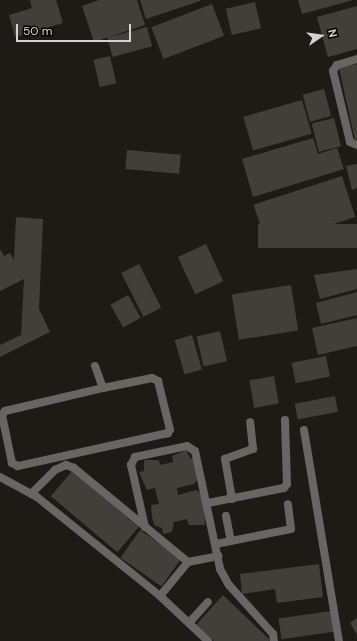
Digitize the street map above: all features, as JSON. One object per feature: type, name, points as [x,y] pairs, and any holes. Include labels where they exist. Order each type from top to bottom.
[{"type":"street","points":[[357,59],[336,65],[334,71],[350,142],[357,145]]},
{"type":"street","points":[[96,366],[103,388]]},
{"type":"street","points":[[152,378],[158,381],[170,430],[168,433],[18,466],[12,463],[2,415],[5,411],[103,388],[152,378]]},
{"type":"street","points":[[208,503],[284,488],[287,484],[285,420]]},
{"type":"street","points":[[232,499],[224,458],[253,448],[250,422]]},
{"type":"street","points":[[304,430],[339,641]]},
{"type":"street","points":[[145,527],[131,465],[135,457],[187,446],[195,451],[208,503],[218,556],[229,585],[273,634],[274,641]]},
{"type":"street","points":[[31,494],[46,476],[66,465],[188,562]]},
{"type":"street","points":[[0,477],[31,494],[160,596],[208,641]]},
{"type":"street","points":[[216,544],[291,529],[288,504]]},
{"type":"street","points":[[226,516],[231,541]]},
{"type":"street","points":[[160,596],[188,562],[218,556]]},
{"type":"street","points":[[189,623],[208,602]]},
{"type":"building","points":[[30,0],[56,0],[63,23],[15,37],[9,15],[32,8]]},
{"type":"building","points":[[99,0],[137,0],[145,25],[94,42],[82,6]]},
{"type":"building","points":[[140,0],[200,0],[200,1],[146,19]]},
{"type":"building","points":[[298,0],[353,0],[302,14]]},
{"type":"building","points":[[255,2],[261,28],[232,35],[226,9]]},
{"type":"building","points":[[212,4],[224,36],[164,59],[151,27]]},
{"type":"building","points":[[357,6],[357,49],[328,57],[317,17]]},
{"type":"building","points":[[147,27],[152,46],[113,57],[107,38]]},
{"type":"building","points":[[110,56],[116,83],[100,87],[93,60]]},
{"type":"building","points":[[357,64],[357,140],[355,140],[339,68]]},
{"type":"building","points":[[324,89],[331,116],[310,122],[303,95]]},
{"type":"building","points":[[302,100],[312,134],[253,150],[243,117]]},
{"type":"building","points":[[334,118],[341,146],[319,152],[312,124]]},
{"type":"building","points":[[313,138],[318,154],[337,148],[344,169],[253,197],[242,159]]},
{"type":"building","points":[[127,150],[181,155],[179,174],[125,169]]},
{"type":"building","points":[[357,164],[357,188],[352,190],[346,166]]},
{"type":"building","points":[[342,176],[355,217],[267,246],[254,205]]},
{"type":"building","points":[[16,217],[43,219],[39,309],[50,332],[0,357],[0,345],[21,335],[24,279],[0,291],[0,249],[4,256],[10,253],[14,260]]},
{"type":"building","points":[[258,224],[357,224],[357,248],[258,248]]},
{"type":"building","points":[[206,244],[223,281],[195,294],[178,257]]},
{"type":"building","points":[[139,264],[161,308],[143,317],[121,273]]},
{"type":"building","points":[[357,269],[357,289],[320,299],[314,275]]},
{"type":"building","points":[[291,285],[298,330],[239,340],[232,294]]},
{"type":"building","points":[[357,292],[357,315],[321,324],[316,303]]},
{"type":"building","points":[[128,295],[141,318],[123,327],[111,305]]},
{"type":"building","points":[[357,318],[357,346],[318,355],[312,328]]},
{"type":"building","points":[[220,331],[227,361],[204,367],[197,336]]},
{"type":"building","points":[[192,335],[202,370],[185,375],[175,340]]},
{"type":"building","points":[[326,356],[330,377],[296,383],[292,363]]},
{"type":"building","points":[[274,376],[279,404],[254,408],[249,380]]},
{"type":"building","points":[[335,396],[338,412],[298,420],[295,404]]},
{"type":"building","points":[[186,450],[191,459],[196,457],[197,480],[194,484],[177,488],[178,495],[196,490],[200,493],[204,499],[205,525],[189,525],[187,519],[174,522],[172,532],[163,534],[162,528],[154,525],[152,517],[151,505],[159,504],[155,488],[147,490],[139,472],[144,471],[144,460],[159,460],[160,465],[173,462],[172,456]]},
{"type":"building","points":[[72,471],[139,527],[117,552],[51,496]]},
{"type":"building","points":[[140,530],[181,559],[161,587],[120,558]]},
{"type":"building","points":[[319,564],[323,597],[277,603],[275,589],[242,594],[240,574]]},
{"type":"building","points":[[223,595],[270,640],[214,641],[196,625]]},
{"type":"building","points":[[331,611],[334,632],[281,639],[279,618]]},
{"type":"building","points":[[357,618],[357,635],[350,623]]}]
